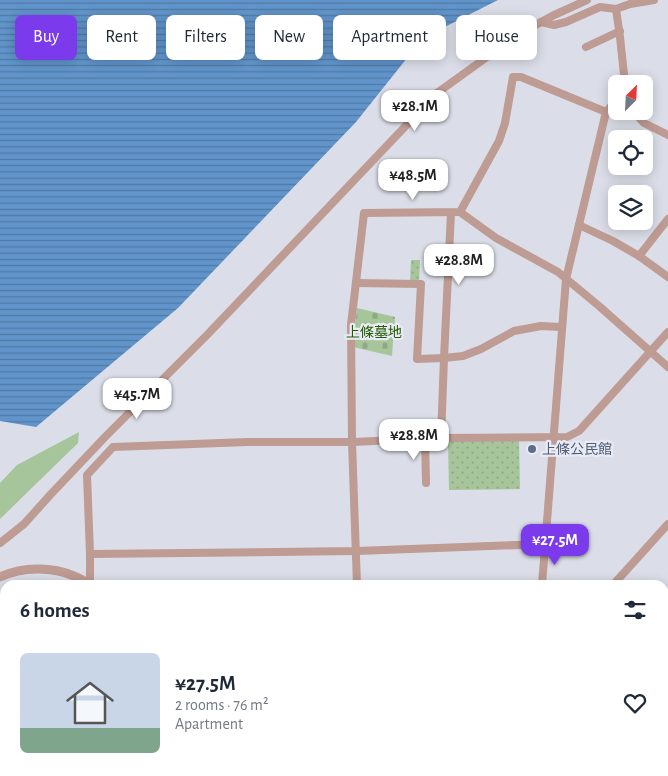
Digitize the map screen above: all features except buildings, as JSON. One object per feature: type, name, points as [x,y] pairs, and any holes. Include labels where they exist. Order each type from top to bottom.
[{"type":"street","points":[[0,542],[24,524],[437,93],[516,36],[587,0]]},
{"type":"street","points":[[541,22],[554,25],[566,22],[600,7],[616,9],[630,4],[654,0]]},
{"type":"street","points":[[616,9],[620,31],[623,75]]},
{"type":"street","points":[[586,47],[620,31]]},
{"type":"street","points":[[460,212],[499,141],[505,123],[514,77],[521,77],[606,112],[566,279],[542,580]]},
{"type":"street","points":[[641,120],[668,135]]},
{"type":"street","points":[[357,580],[352,442],[351,325],[364,213],[460,212],[496,238],[558,272],[668,367]]},
{"type":"street","points":[[441,438],[451,213]]},
{"type":"street","points":[[639,256],[668,219]]},
{"type":"street","points":[[579,225],[639,256],[668,277]]},
{"type":"street","points":[[422,275],[417,359],[463,356],[481,350],[514,331],[540,326],[561,327]]},
{"type":"street","points":[[356,282],[421,284]]},
{"type":"street","points":[[90,580],[86,475],[113,447],[247,442],[352,442],[441,438],[567,436],[579,431],[668,332]]},
{"type":"street","points":[[425,439],[426,483]]},
{"type":"street","points":[[618,580],[668,524]]},
{"type":"street","points":[[90,554],[357,551],[545,544]]},
{"type":"street","points":[[0,577],[25,569],[57,570],[81,580]]},
{"type":"green space","points":[[411,260],[420,260],[419,283],[410,282]]},
{"type":"green space","name":"上條墓地","points":[[357,308],[395,317],[392,356],[353,347]]},
{"type":"green space","points":[[79,432],[78,443],[0,519],[0,483],[17,465]]},
{"type":"green space","points":[[519,439],[520,489],[449,490],[448,440]]},
{"type":"water","points":[[0,0],[498,0],[468,15],[456,15],[456,21],[446,26],[446,15],[333,15],[333,60],[405,60],[356,122],[178,308],[36,427],[0,421]]},
{"type":"place","name":"上條公民館","points":[[532,449]]}]
